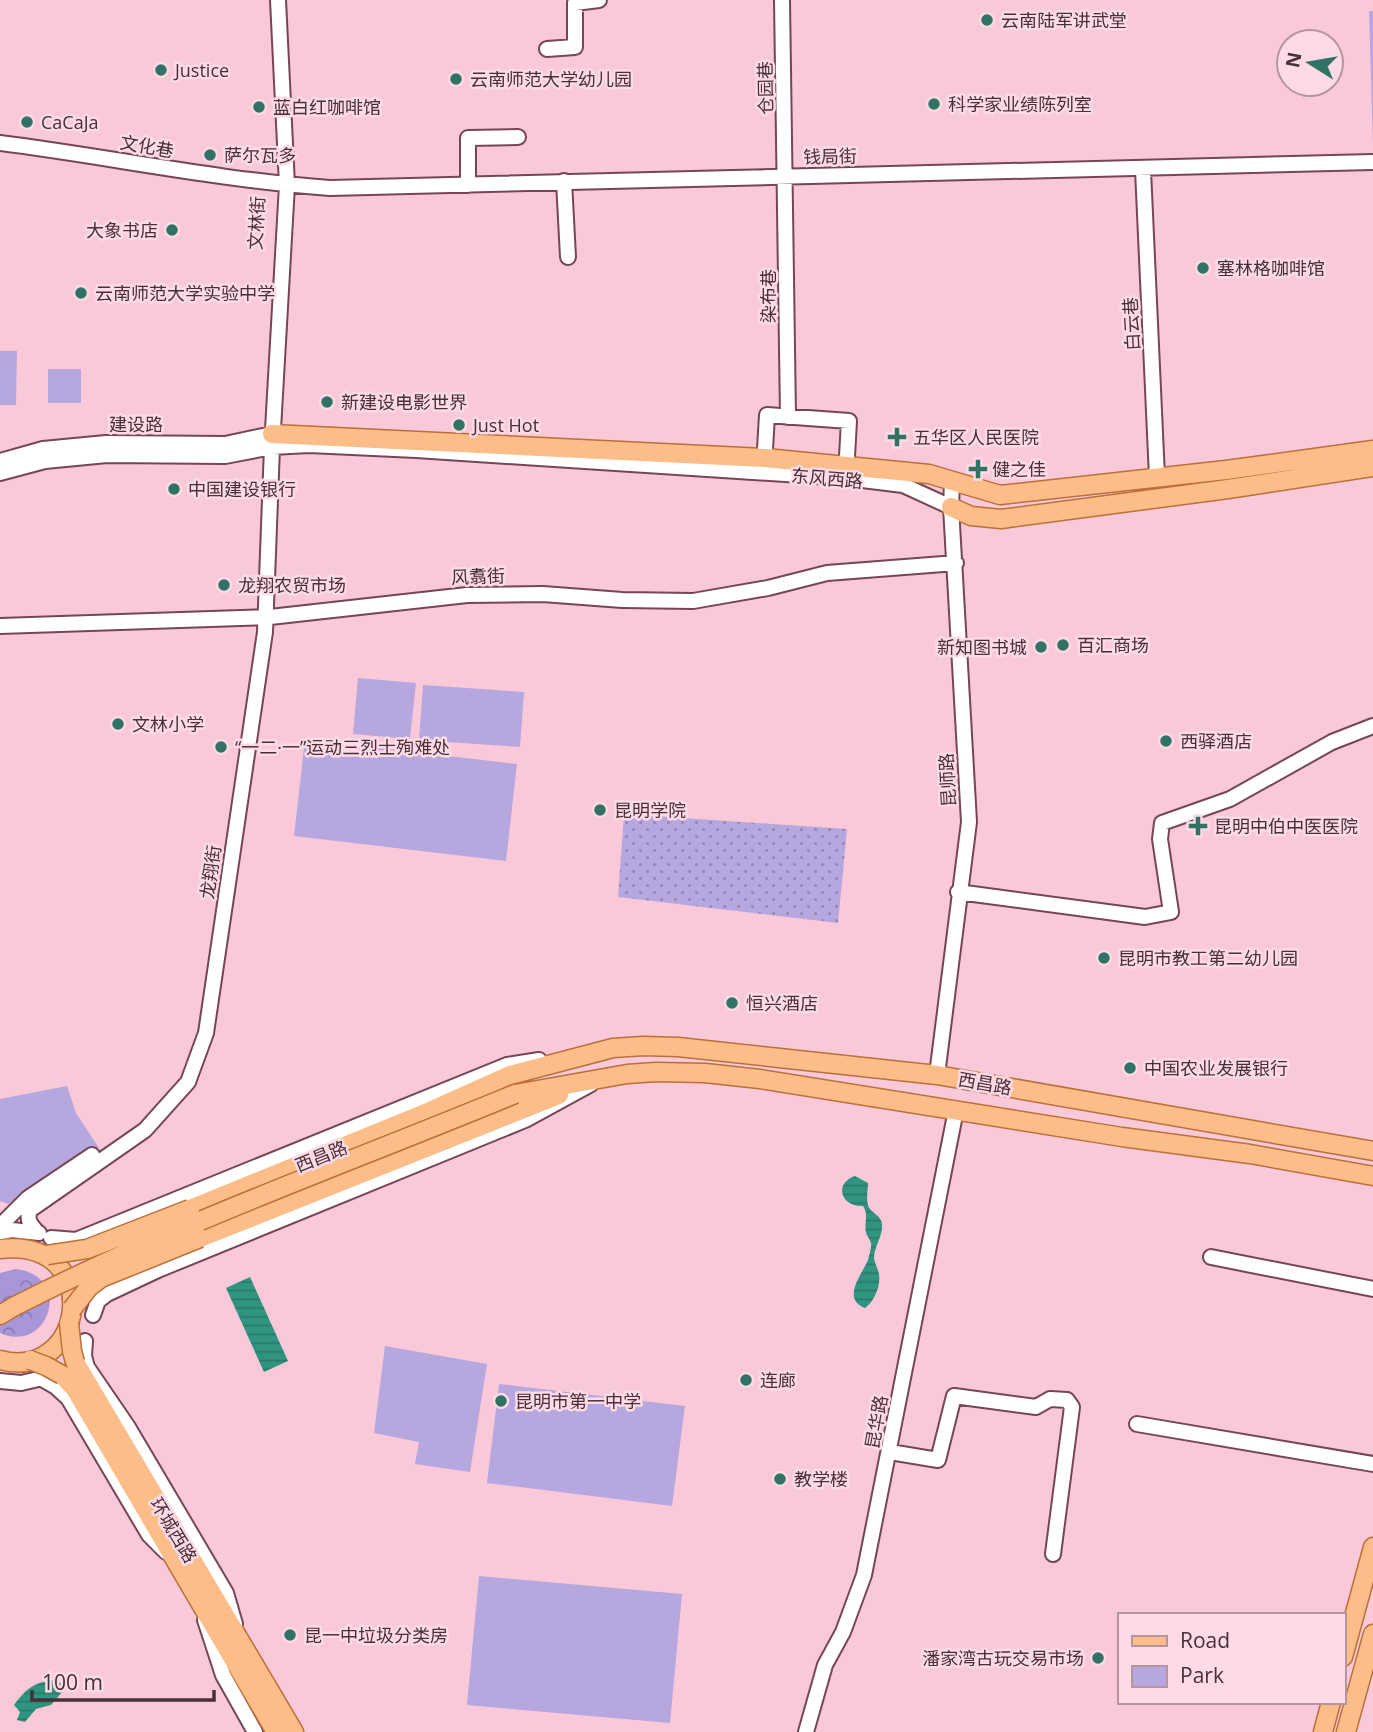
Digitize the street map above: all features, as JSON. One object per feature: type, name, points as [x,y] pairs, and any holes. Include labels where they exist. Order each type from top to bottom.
[{"type":"main road","name":"东风西路","points":[[268,441],[764,465],[846,472],[929,474],[1000,495],[1373,450]]},
{"type":"main road","name":"东风西路","points":[[951,507],[971,516],[1001,519],[1373,467]]},
{"type":"main road","name":"西昌路","points":[[49,1243],[87,1249],[430,1111],[510,1075],[623,1047],[678,1047],[937,1075],[1373,1151]]},
{"type":"main road","name":"西昌路","points":[[7,1310],[80,1273],[149,1243],[515,1094],[594,1053]]},
{"type":"main road","name":"西昌路","points":[[515,1094],[627,1074],[705,1073],[1250,1154],[1373,1176]]},
{"type":"main road","name":"西昌路","points":[[30,1360],[47,1354],[57,1346],[89,1287],[101,1278],[598,1080]]},
{"type":"main road","points":[[2,1243],[24,1247],[49,1243]]},
{"type":"main road","name":"环城西路","points":[[49,1243],[73,1295],[72,1351],[65,1364]]},
{"type":"main road","points":[[0,1360],[30,1360]]},
{"type":"main road","name":"环城西路","points":[[30,1360],[46,1366],[65,1364]]},
{"type":"main road","name":"环城西路","points":[[65,1364],[75,1388],[276,1732]]},
{"type":"main road","name":"环城西路","points":[[65,1364],[239,1638],[294,1732]]},
{"type":"main road","points":[[1345,1650],[1373,1547]]},
{"type":"main road","points":[[1346,1732],[1373,1634]]},
{"type":"main road","points":[[1323,1732],[1330,1704]]},
{"type":"street","name":"文林街","points":[[269,0],[282,185]]},
{"type":"street","name":"文林街","points":[[268,441],[282,185],[278,0]]},
{"type":"street","points":[[547,48],[575,47],[573,2],[599,0]]},
{"type":"street","name":"仓园巷","points":[[782,0],[786,176]]},
{"type":"street","points":[[468,185],[468,138],[518,137]]},
{"type":"street","name":"文化巷","points":[[0,143],[282,185]]},
{"type":"street","name":"钱局街","points":[[282,185],[330,188],[1143,170],[1373,162]]},
{"type":"street","name":"白云巷","points":[[1143,170],[1157,477]]},
{"type":"street","name":"染布巷","points":[[786,176],[788,417]]},
{"type":"street","points":[[564,181],[568,257]]},
{"type":"street","points":[[764,465],[767,415],[849,421],[846,472]]},
{"type":"street","name":"建设路","points":[[0,461],[43,449],[106,443],[225,444],[268,441]]},
{"type":"street","name":"建设路","points":[[0,473],[45,461],[94,456],[225,456],[268,441]]},
{"type":"street","name":"龙翔街","points":[[49,1243],[29,1223],[27,1216],[30,1210],[145,1130],[188,1082],[206,1033],[263,646],[268,441]]},
{"type":"street","name":"东风西路","points":[[846,472],[903,485],[951,507]]},
{"type":"street","name":"昆师路","points":[[937,1075],[968,822],[951,507],[952,482]]},
{"type":"street","name":"风翥街","points":[[0,626],[265,618],[467,594],[543,594],[622,600],[693,601],[768,588],[827,573],[956,562]]},
{"type":"street","name":"龙翔街","points":[[0,1227],[29,1198],[138,1123],[178,1079],[197,1034],[259,632],[265,618]]},
{"type":"street","points":[[958,892],[1144,917],[1171,912],[1160,839],[1162,823],[1230,799],[1332,743],[1373,726]]},
{"type":"street","points":[[49,1243],[76,1240],[507,1065],[594,1053]]},
{"type":"street","points":[[0,1381],[21,1383],[65,1364],[93,1308],[107,1294],[158,1270],[525,1121],[598,1080]]},
{"type":"street","name":"昆华路","points":[[806,1732],[825,1665],[843,1632],[864,1575],[956,1110]]},
{"type":"street","points":[[1211,1257],[1373,1289]]},
{"type":"street","points":[[890,1452],[938,1460],[954,1396],[1036,1407],[1050,1399],[1067,1400],[1072,1407],[1053,1554]]},
{"type":"street","points":[[1137,1424],[1373,1464]]},
{"type":"street","points":[[200,1606],[223,1675],[255,1732]]},
{"type":"green space","points":[[1369,11],[1373,11],[1373,144]]},
{"type":"green space","points":[[0,351],[17,351],[16,405],[0,405]]},
{"type":"green space","points":[[48,369],[81,369],[81,403],[48,403]]},
{"type":"green space","points":[[358,678],[416,683],[410,739],[353,734]]},
{"type":"green space","points":[[423,685],[524,692],[520,747],[419,740]]},
{"type":"green space","points":[[305,739],[517,764],[506,861],[294,836]]},
{"type":"green space","points":[[624,814],[847,829],[838,923],[618,897]]},
{"type":"green space","points":[[67,1086],[76,1113],[99,1148],[8,1204],[0,1201],[0,1099]]},
{"type":"green space","points":[[16,1269],[34,1275],[45,1285],[49,1298],[48,1312],[42,1324],[31,1333],[17,1337],[0,1333],[0,1273]]},
{"type":"green space","points":[[385,1346],[487,1364],[470,1472],[415,1464],[419,1442],[374,1433]]},
{"type":"green space","points":[[499,1384],[685,1406],[672,1506],[487,1483]]},
{"type":"green space","points":[[479,1576],[682,1594],[670,1723],[467,1705]]},
{"type":"shaded area","points":[[855,1176],[868,1183],[868,1206],[880,1218],[882,1224],[874,1258],[879,1284],[874,1298],[865,1308],[854,1299],[854,1293],[871,1246],[866,1233],[866,1212],[863,1206],[849,1203],[842,1194],[844,1184]]},
{"type":"shaded area","points":[[250,1277],[288,1361],[264,1372],[226,1288]]},
{"type":"shaded area","points":[[52,1680],[61,1683],[63,1691],[51,1705],[36,1709],[25,1722],[17,1720],[20,1712],[14,1705],[22,1695],[35,1685]]},
{"type":"place","name":"云南陆军讲武堂","points":[[987,20]]},
{"type":"place","name":"Justice","points":[[161,70]]},
{"type":"place","name":"云南师范大学幼儿园","points":[[456,79]]},
{"type":"place","name":"科学家业绩陈列室","points":[[934,104]]},
{"type":"place","name":"蓝白红咖啡馆","points":[[259,107]]},
{"type":"place","name":"CaCaJa","points":[[27,122]]},
{"type":"place","name":"萨尔瓦多","points":[[210,155]]},
{"type":"place","name":"大象书店","points":[[172,230]]},
{"type":"place","name":"塞林格咖啡馆","points":[[1203,268]]},
{"type":"place","name":"云南师范大学实验中学","points":[[81,293]]},
{"type":"place","name":"新建设电影世界","points":[[327,402]]},
{"type":"place","name":"Just Hot","points":[[459,425]]},
{"type":"place","name":"五华区人民医院","points":[[897,437]]},
{"type":"place","name":"健之佳","points":[[978,469]]},
{"type":"place","name":"中国建设银行","points":[[174,489]]},
{"type":"place","name":"龙翔农贸市场","points":[[224,585]]},
{"type":"place","name":"百汇商场","points":[[1063,645]]},
{"type":"place","name":"新知图书城","points":[[1041,647]]},
{"type":"place","name":"文林小学","points":[[118,724]]},
{"type":"place","name":"西驿酒店","points":[[1166,741]]},
{"type":"place","name":"“一二·一”运动三烈士殉难处","points":[[221,747]]},
{"type":"place","name":"昆明学院","points":[[600,810]]},
{"type":"place","name":"昆明中伯中医医院","points":[[1198,826]]},
{"type":"place","name":"昆明市教工第二幼儿园","points":[[1104,958]]},
{"type":"place","name":"恒兴酒店","points":[[732,1003]]},
{"type":"place","name":"中国农业发展银行","points":[[1130,1068]]},
{"type":"place","name":"连廊","points":[[746,1380]]},
{"type":"place","name":"昆明市第一中学","points":[[501,1401]]},
{"type":"place","name":"教学楼","points":[[780,1479]]},
{"type":"place","name":"昆一中垃圾分类房","points":[[290,1635]]},
{"type":"place","name":"潘家湾古玩交易市场","points":[[1098,1658]]}]
